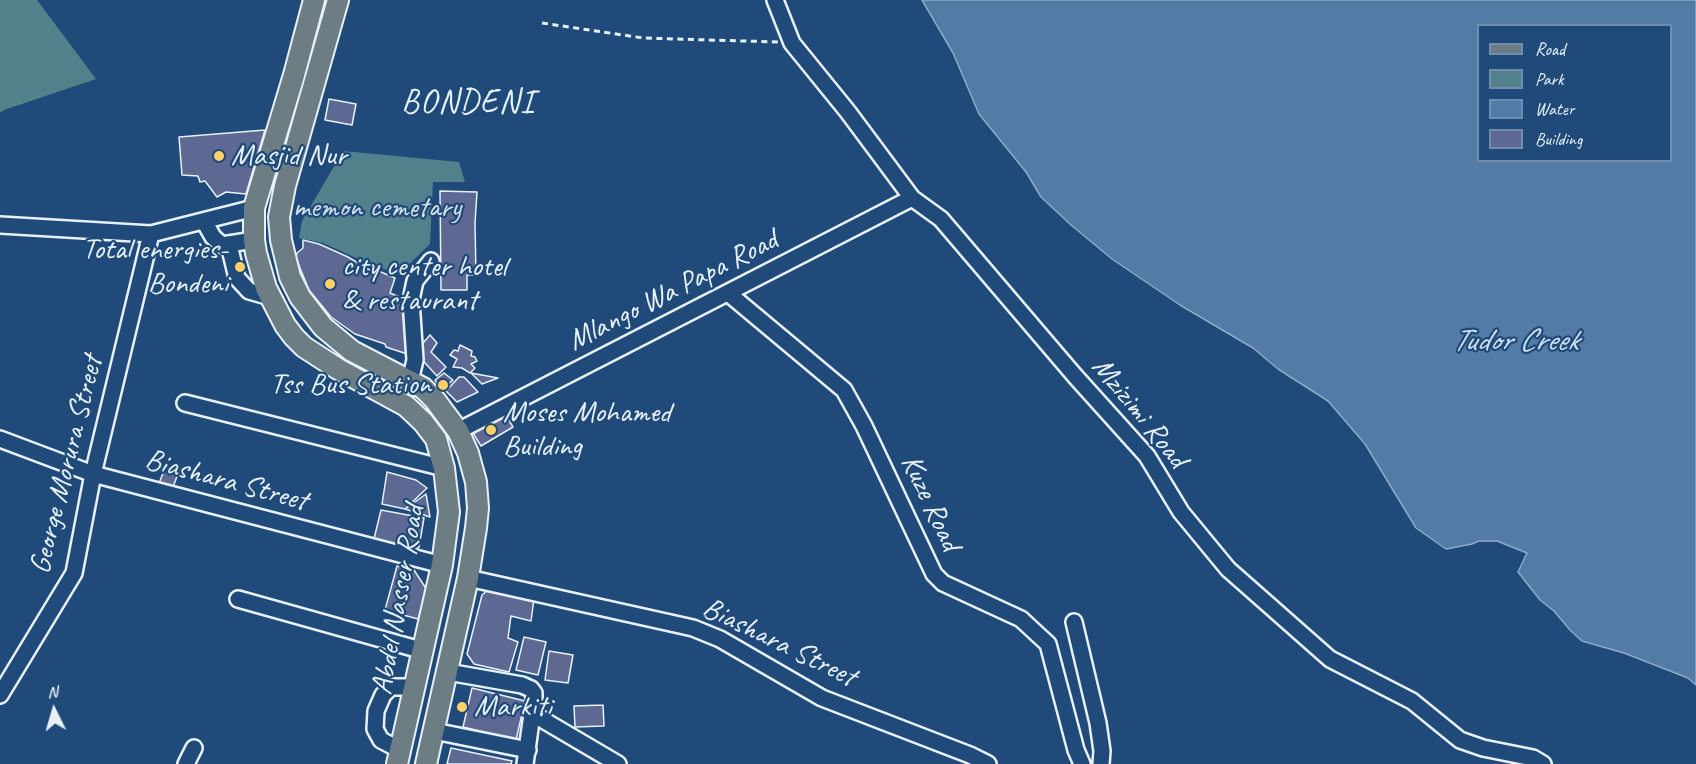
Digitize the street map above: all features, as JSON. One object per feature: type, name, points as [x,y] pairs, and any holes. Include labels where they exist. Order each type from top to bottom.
[{"type":"main road","name":"Abdel Nasser Road","points":[[314,0],[254,208],[254,240],[262,279],[270,297],[285,325],[304,347],[344,373],[406,406],[423,422],[436,439],[444,468],[448,512],[442,565],[399,757]]},
{"type":"main road","name":"Abdel Nasser Road","points":[[338,0],[285,186],[279,217],[281,240],[290,277],[300,297],[323,327],[352,351],[423,388],[458,431],[468,453],[476,482],[476,528],[468,578],[426,764]]},
{"type":"street","name":"Mzizimi Road","points":[[775,0],[792,43],[848,112],[912,198],[941,219],[1075,376],[1147,456],[1181,512],[1228,569],[1330,659],[1412,701],[1460,740],[1484,748],[1533,758],[1543,764]]},
{"type":"street","name":"Mlango Wa Papa Road","points":[[458,431],[912,198]]},
{"type":"street","points":[[0,225],[151,234],[254,208]]},
{"type":"street","points":[[204,222],[213,237],[222,245],[254,240]]},
{"type":"street","name":"George Morura Street","points":[[0,695],[74,573],[93,474],[151,234]]},
{"type":"street","points":[[229,245],[237,278],[249,291],[270,297]]},
{"type":"street","points":[[410,381],[415,360],[411,300],[415,280],[431,261]]},
{"type":"street","name":"Kuze Road","points":[[728,293],[844,390],[864,426],[934,574],[943,583],[1021,619],[1048,644],[1076,750],[1083,764]]},
{"type":"street","points":[[185,403],[444,468]]},
{"type":"street","name":"Biashara Street","points":[[0,439],[93,474],[442,565]]},
{"type":"street","name":"Biashara Street","points":[[468,578],[693,628],[720,639],[822,698],[988,764]]},
{"type":"street","points":[[238,599],[424,651]]},
{"type":"street","points":[[1074,622],[1098,723],[1102,751],[1101,764]]},
{"type":"street","points":[[434,731],[526,757],[534,693],[527,686],[448,672]]},
{"type":"street","points":[[399,757],[381,740],[375,729],[376,711],[383,694],[391,687],[416,687]]},
{"type":"street","points":[[533,714],[618,764]]},
{"type":"street","points":[[186,764],[194,748]]},
{"type":"path","points":[[542,23],[643,39],[792,43]]},
{"type":"green space","points":[[0,0],[37,0],[96,79],[0,113]]},
{"type":"green space","name":"memon cemetary","points":[[343,151],[459,162],[465,182],[433,182],[430,244],[399,274],[372,265],[323,243],[299,238],[302,221]]},
{"type":"water","name":"Tudor Creek","points":[[922,0],[1696,0],[1696,685],[1688,678],[1624,653],[1582,641],[1554,611],[1540,600],[1518,572],[1527,553],[1497,541],[1479,541],[1446,549],[1416,528],[1365,444],[1328,401],[1278,369],[1253,348],[1180,305],[1112,259],[1041,197],[1026,172],[979,114],[953,53]]},
{"type":"building","points":[[329,99],[356,104],[352,125],[325,120]]},
{"type":"building","name":"Masjid Nur","points":[[265,130],[246,194],[226,192],[217,197],[205,181],[200,182],[198,176],[182,175],[179,137]]},
{"type":"building","points":[[440,191],[477,192],[476,275],[467,275],[467,290],[441,290]]},
{"type":"building","points":[[303,240],[319,244],[348,257],[373,272],[381,272],[395,278],[390,293],[402,298],[413,356],[355,334],[331,317],[309,290],[296,257],[303,248]]},
{"type":"building","points":[[430,335],[437,343],[431,352],[446,367],[437,376],[415,352]]},
{"type":"building","points":[[460,345],[472,351],[471,356],[477,361],[471,364],[475,368],[470,373],[462,368],[453,367],[457,359],[450,355],[454,350],[458,351]]},
{"type":"building","name":"Tss Bus Station","points":[[444,373],[453,380],[442,390],[435,380]]},
{"type":"building","points":[[471,373],[498,378],[482,384]]},
{"type":"building","points":[[459,377],[464,377],[478,392],[457,402],[446,391]]},
{"type":"building","name":"Moses Mohamed Building","points":[[503,410],[513,427],[481,446],[473,433],[474,427]]},
{"type":"building","points":[[165,468],[179,471],[172,490],[158,486]]},
{"type":"building","points":[[387,472],[416,480],[427,488],[405,509],[382,504]]},
{"type":"building","points":[[426,494],[430,517],[405,509]]},
{"type":"building","points":[[381,510],[424,518],[419,547],[409,552],[373,543]]},
{"type":"building","points":[[397,566],[414,570],[427,590],[418,619],[385,610]]},
{"type":"building","points":[[490,588],[534,599],[531,621],[511,616],[508,638],[518,642],[509,672],[474,664],[467,654],[482,595]]},
{"type":"building","points":[[524,637],[546,642],[538,675],[516,670]]},
{"type":"building","points":[[549,651],[573,655],[568,683],[545,680]]},
{"type":"building","points":[[472,688],[525,701],[516,740],[463,727]]},
{"type":"building","points":[[603,705],[604,726],[575,727],[574,706]]},
{"type":"building","points":[[451,748],[512,761],[511,764],[447,764]]},
{"type":"place","name":"Masjid Nur","points":[[219,156]]},
{"type":"place","name":"Total energies- Bondeni","points":[[240,267]]},
{"type":"place","name":"city center hotel & restaurant","points":[[330,284]]},
{"type":"place","name":"Tss Bus Station","points":[[443,385]]},
{"type":"place","name":"Moses Mohamed Building","points":[[491,430]]},
{"type":"place","name":"Markiti","points":[[462,707]]},
{"type":"district","name":"BONDENI","points":[[468,103]]}]
